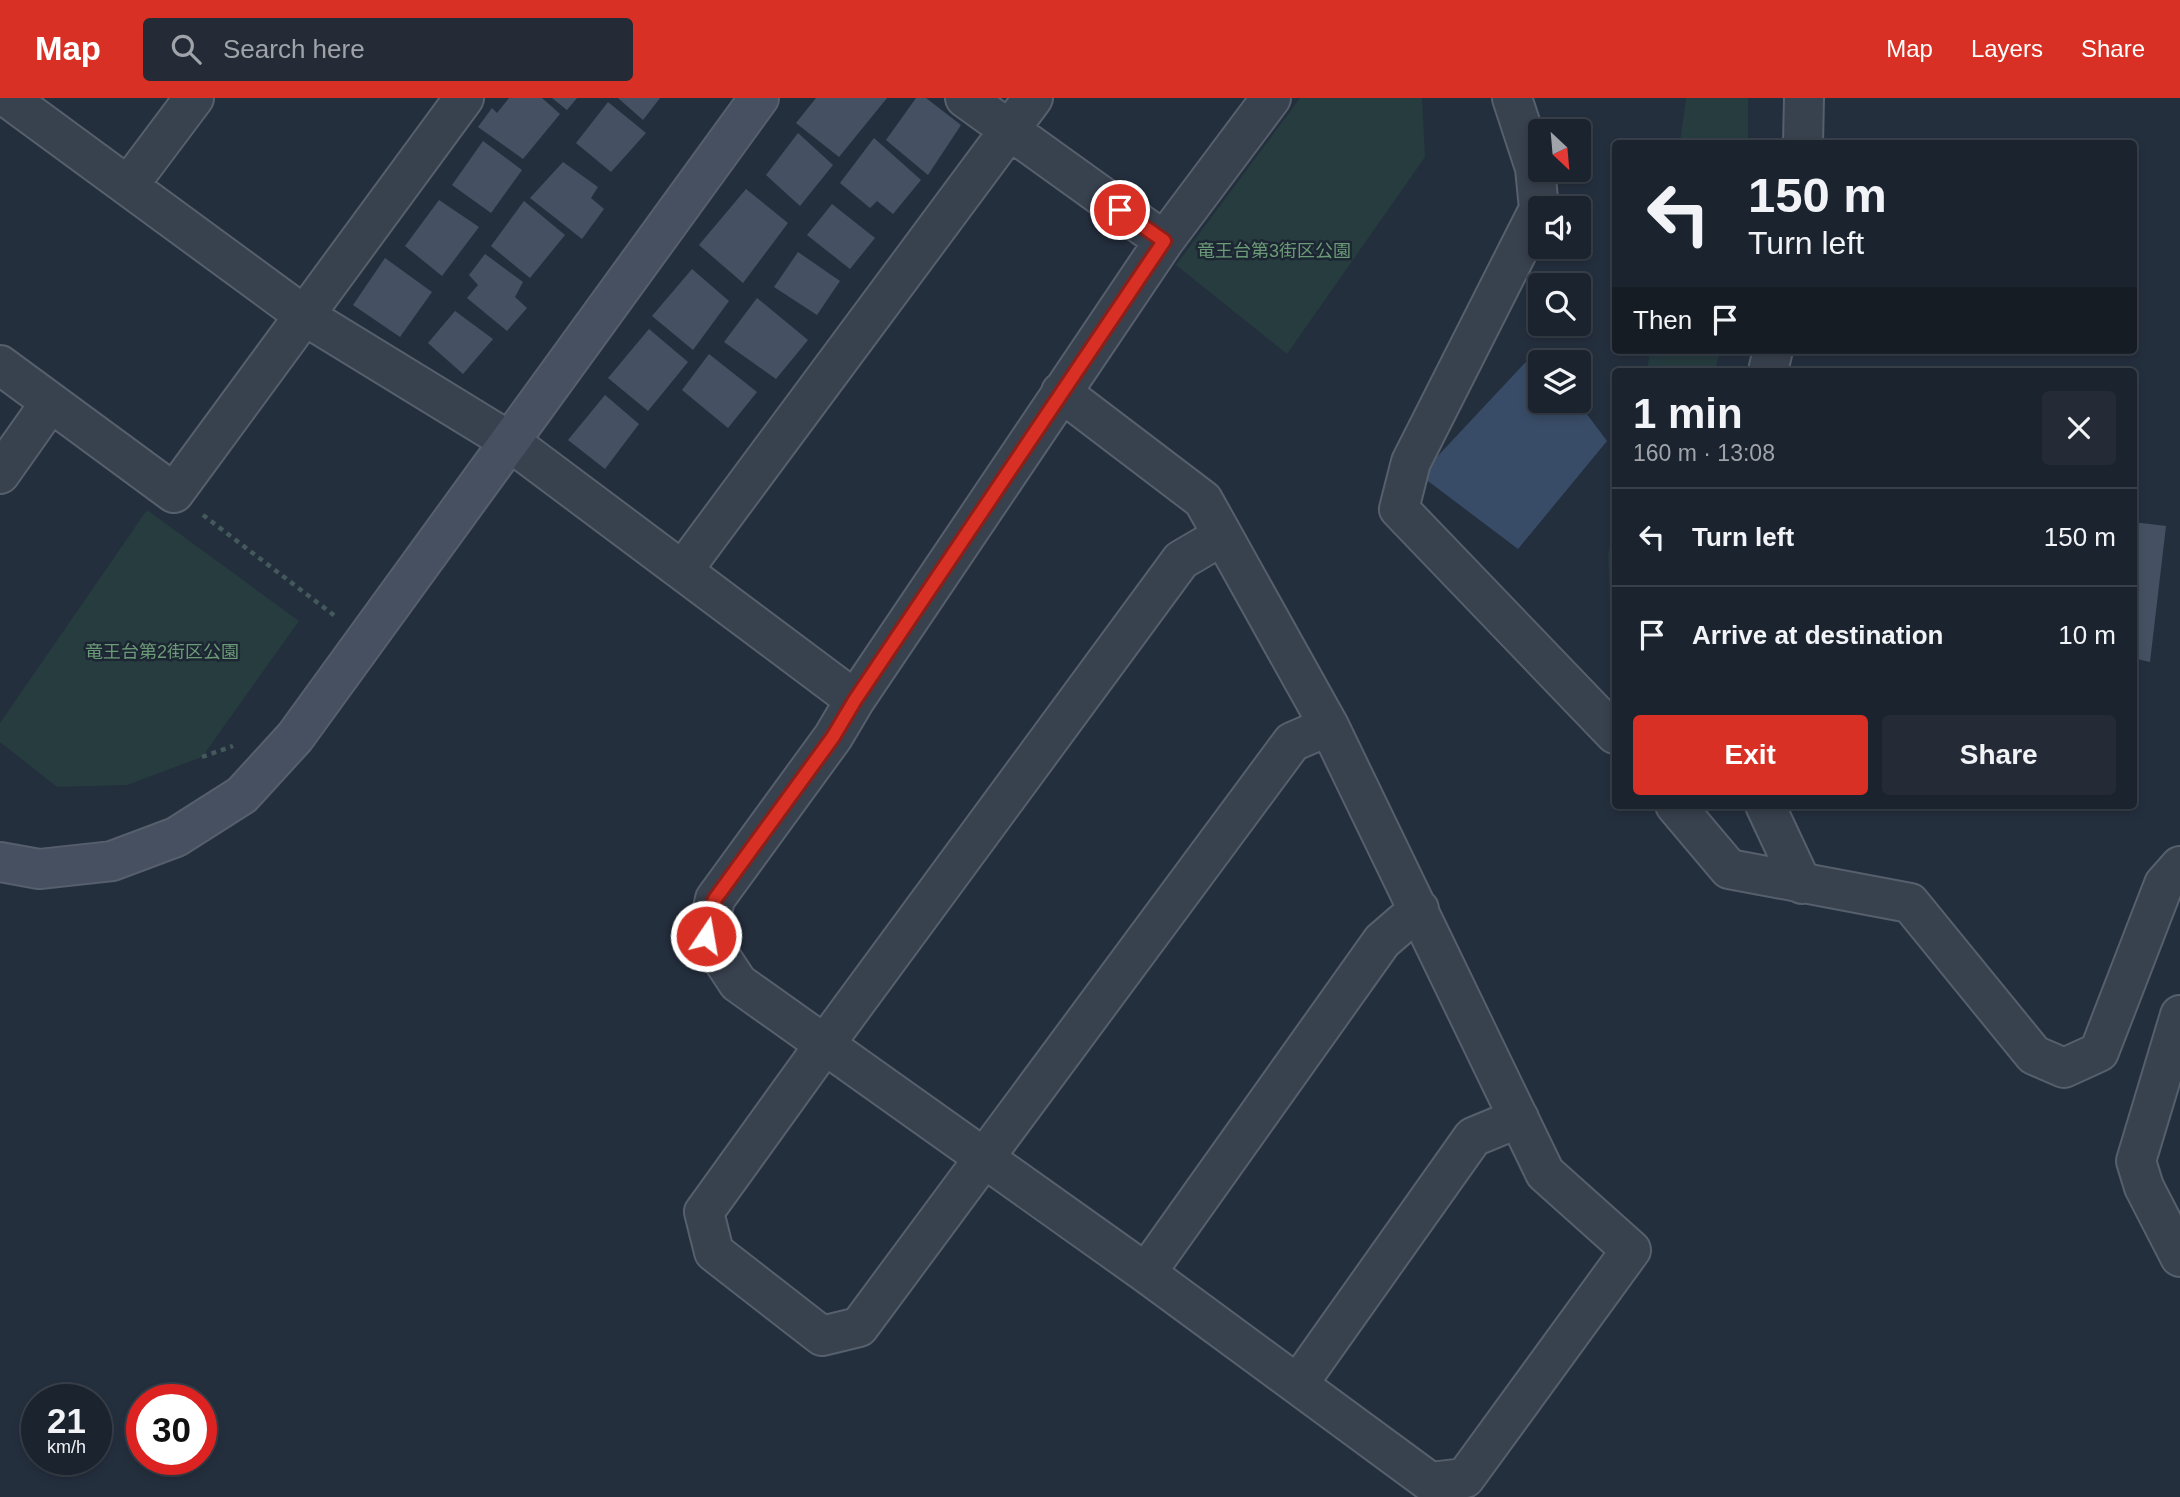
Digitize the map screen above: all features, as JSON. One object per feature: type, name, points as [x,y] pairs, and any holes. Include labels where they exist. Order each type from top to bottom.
[{"type":"street","points":[[8,98],[305,316],[509,441],[855,700]]},
{"type":"street","points":[[128,186],[194,98]]},
{"type":"street","points":[[0,366],[174,493],[464,98]]},
{"type":"street","points":[[0,862],[39,869],[112,861],[176,837],[242,794],[295,737],[759,98]]},
{"type":"street","points":[[965,98],[1164,241]]},
{"type":"street","points":[[683,570],[1033,98]]},
{"type":"street","points":[[1061,392],[1203,500],[1329,726],[1545,1172],[1631,1250],[1465,1478],[1430,1482],[1146,1273],[738,983],[706,936],[715,899],[833,737],[855,700],[1061,392],[1164,241],[1271,98]]},
{"type":"street","points":[[1512,98],[1535,168],[1539,209],[1411,463],[1399,509],[1612,731]]},
{"type":"street","points":[[1803,140],[1804,98]]},
{"type":"street","points":[[0,474],[50,403]]},
{"type":"street","points":[[1222,536],[1181,560],[704,1212],[714,1252],[822,1336],[859,1327],[1292,742],[1329,726]]},
{"type":"street","points":[[1678,809],[1729,869],[1910,903],[2035,1055],[2064,1068],[2099,1052],[2164,884],[2180,866]]},
{"type":"street","points":[[1767,809],[1802,884]]},
{"type":"street","points":[[1146,1273],[1382,941],[1419,909]]},
{"type":"street","points":[[2180,1016],[2136,1161],[2144,1187],[2180,1257]]},
{"type":"street","points":[[1297,1384],[1473,1137],[1519,1118]]},
{"type":"path","points":[[174,493],[366,640]]},
{"type":"green space","name":"竜王台第3街区公園","points":[[1300,98],[1422,98],[1425,157],[1287,354],[1176,265]]},
{"type":"green space","points":[[1686,98],[1748,98],[1748,140],[1680,140]]},
{"type":"green space","points":[[1649,354],[1719,354],[1716,368],[1647,368]]},
{"type":"green space","name":"竜王台第2街区公園","points":[[147,510],[299,621],[202,757],[127,785],[57,787],[0,742],[0,723]]},
{"type":"green space","points":[[1612,536],[1612,642],[1608,555]]},
{"type":"water","points":[[1528,360],[1528,413],[1586,413],[1607,441],[1518,549],[1420,475]]},
{"type":"building","points":[[509,98],[542,98],[560,114],[523,159],[478,127],[492,108],[497,113]]},
{"type":"building","points":[[552,98],[577,98],[567,110]]},
{"type":"building","points":[[618,98],[660,98],[643,120]]},
{"type":"building","points":[[816,98],[887,98],[839,157],[796,123]]},
{"type":"building","points":[[916,98],[926,98],[961,125],[928,175],[886,140]]},
{"type":"building","points":[[608,102],[646,133],[611,172],[576,143]]},
{"type":"building","points":[[798,133],[833,165],[800,206],[766,175]]},
{"type":"building","points":[[874,138],[921,180],[893,214],[877,201],[870,208],[840,183]]},
{"type":"building","points":[[483,141],[522,170],[491,213],[452,185]]},
{"type":"building","points":[[563,162],[598,187],[591,198],[604,209],[582,239],[530,198]]},
{"type":"building","points":[[746,189],[788,223],[743,283],[699,245]]},
{"type":"building","points":[[439,200],[479,227],[442,276],[405,246]]},
{"type":"building","points":[[524,201],[565,235],[530,278],[491,246]]},
{"type":"building","points":[[832,204],[875,238],[850,269],[807,235]]},
{"type":"building","points":[[798,252],[840,281],[817,315],[774,287]]},
{"type":"building","points":[[485,254],[523,282],[515,297],[527,308],[507,331],[467,298],[478,285],[469,275]]},
{"type":"building","points":[[385,258],[432,292],[400,337],[353,305]]},
{"type":"building","points":[[692,269],[729,301],[693,350],[652,316]]},
{"type":"building","points":[[757,298],[808,340],[776,379],[724,342]]},
{"type":"building","points":[[455,311],[493,339],[463,374],[428,343]]},
{"type":"building","points":[[649,329],[688,362],[648,411],[608,378]]},
{"type":"building","points":[[709,354],[757,392],[728,428],[682,390]]},
{"type":"building","points":[[605,395],[639,424],[605,469],[568,440]]},
{"type":"building","points":[[2137,522],[2166,526],[2150,662],[2137,659]]},
{"type":"route","points":[[706,936],[715,899],[833,737],[855,700],[1164,241],[1120,210]]}]
